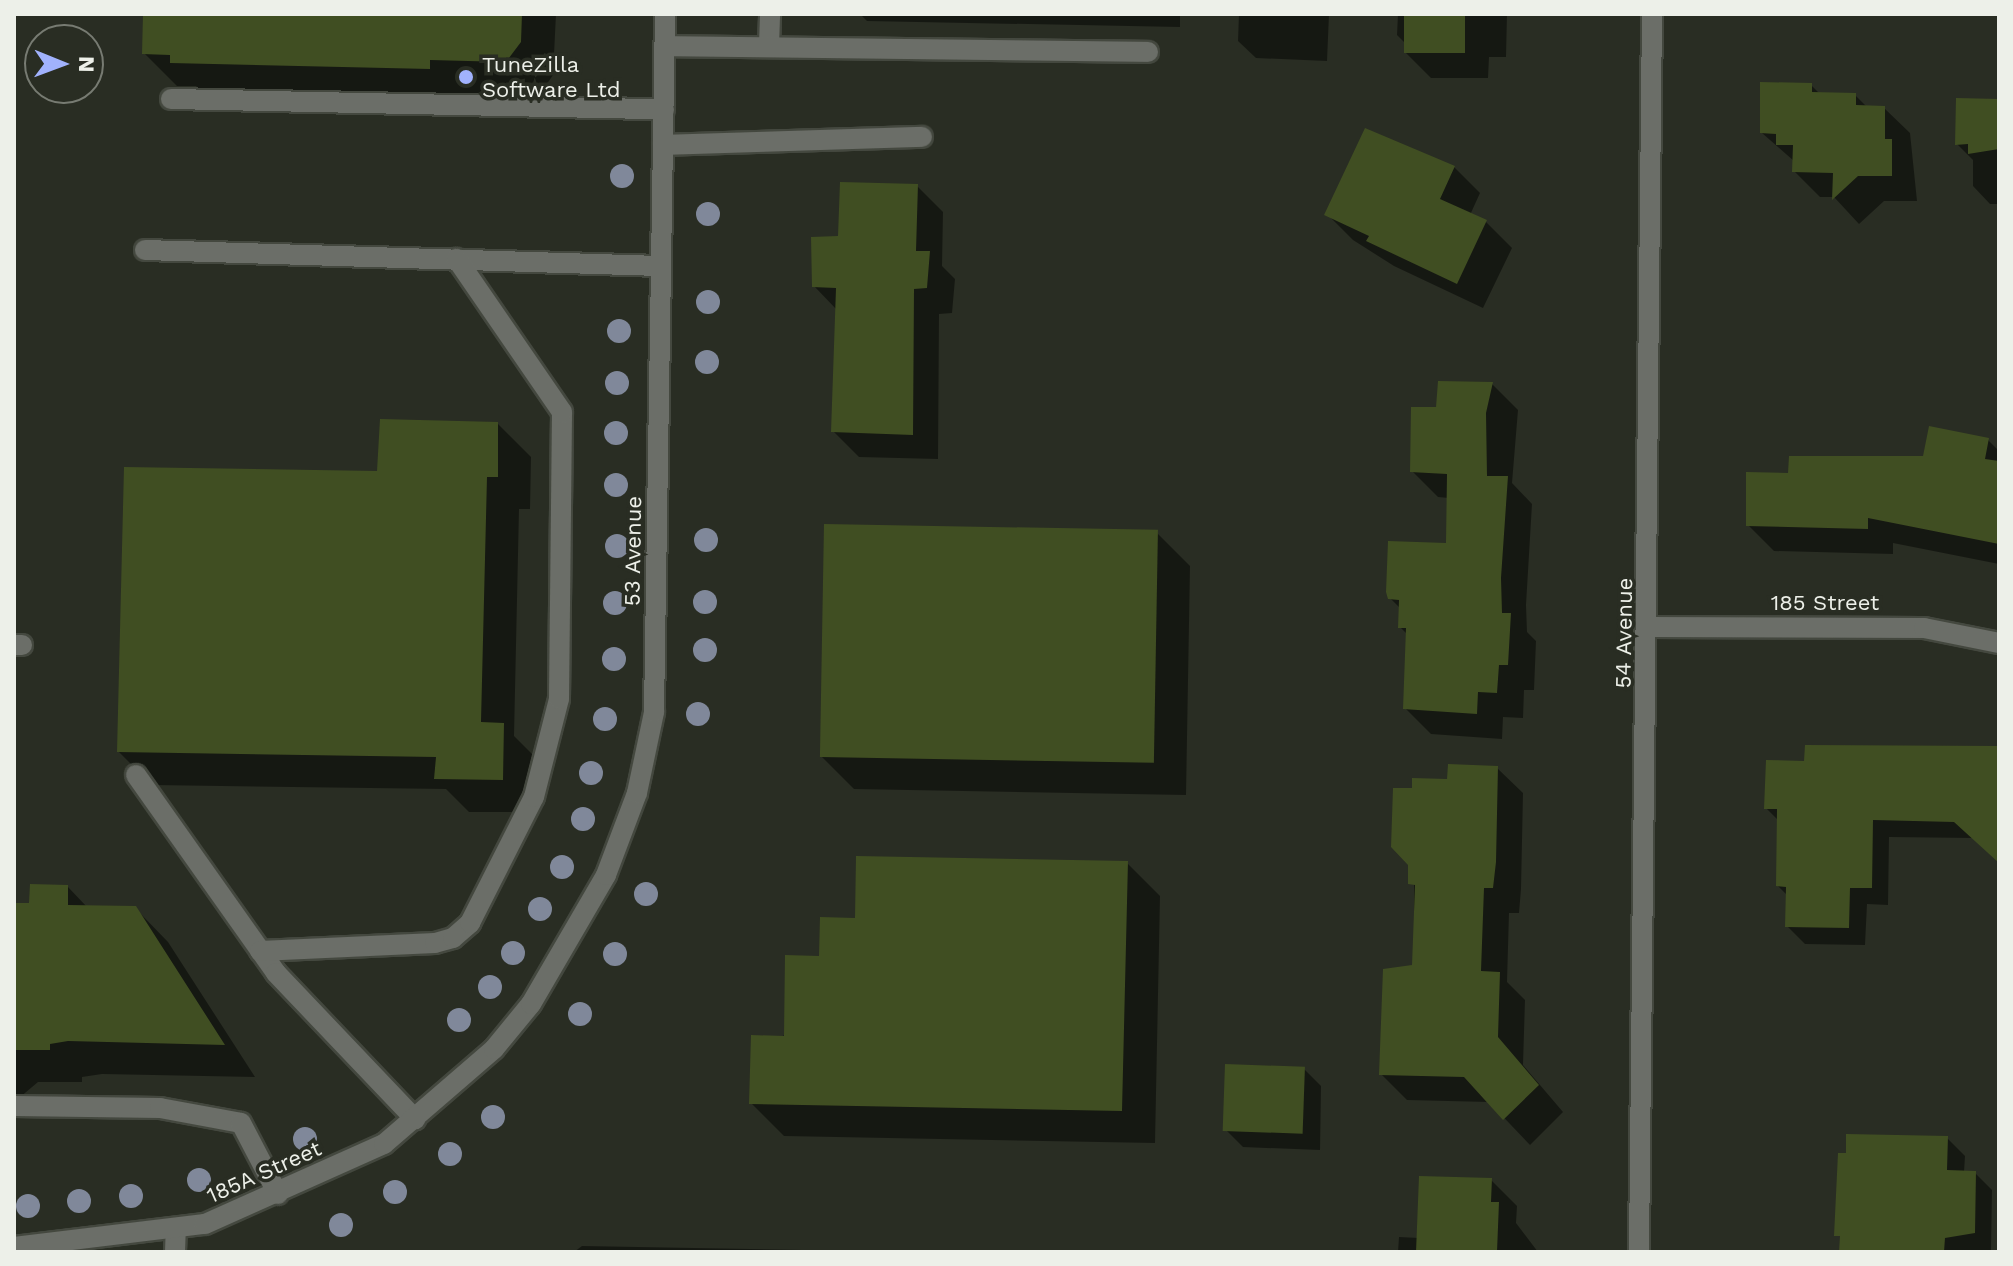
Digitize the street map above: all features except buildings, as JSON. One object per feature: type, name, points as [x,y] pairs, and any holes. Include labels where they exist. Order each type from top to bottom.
[{"type":"street","name":"53 Avenue","points":[[494,1049],[562,957],[606,875],[637,793],[654,712],[665,14]]},
{"type":"street","points":[[769,45],[770,14]]},
{"type":"street","name":"54 Avenue","points":[[1639,1252],[1649,627],[1652,14]]},
{"type":"street","points":[[665,46],[1148,52]]},
{"type":"street","points":[[171,99],[664,109]]},
{"type":"street","points":[[663,145],[922,137]]},
{"type":"street","points":[[145,250],[661,266]]},
{"type":"street","points":[[260,951],[435,943],[453,938],[470,923],[534,797],[559,699],[562,412],[457,259]]},
{"type":"street","name":"185 Street","points":[[1649,627],[1924,628],[1999,643]]},
{"type":"street","points":[[136,775],[260,951],[415,1119]]},
{"type":"street","name":"185A Street","points":[[14,1247],[205,1224],[278,1194],[384,1144],[494,1049]]},
{"type":"street","points":[[14,1106],[160,1108],[241,1123],[278,1194]]},
{"type":"street","points":[[175,1252],[176,1228]]},
{"type":"place","name":"TuneZilla Software Ltd","points":[[466,77]]}]
